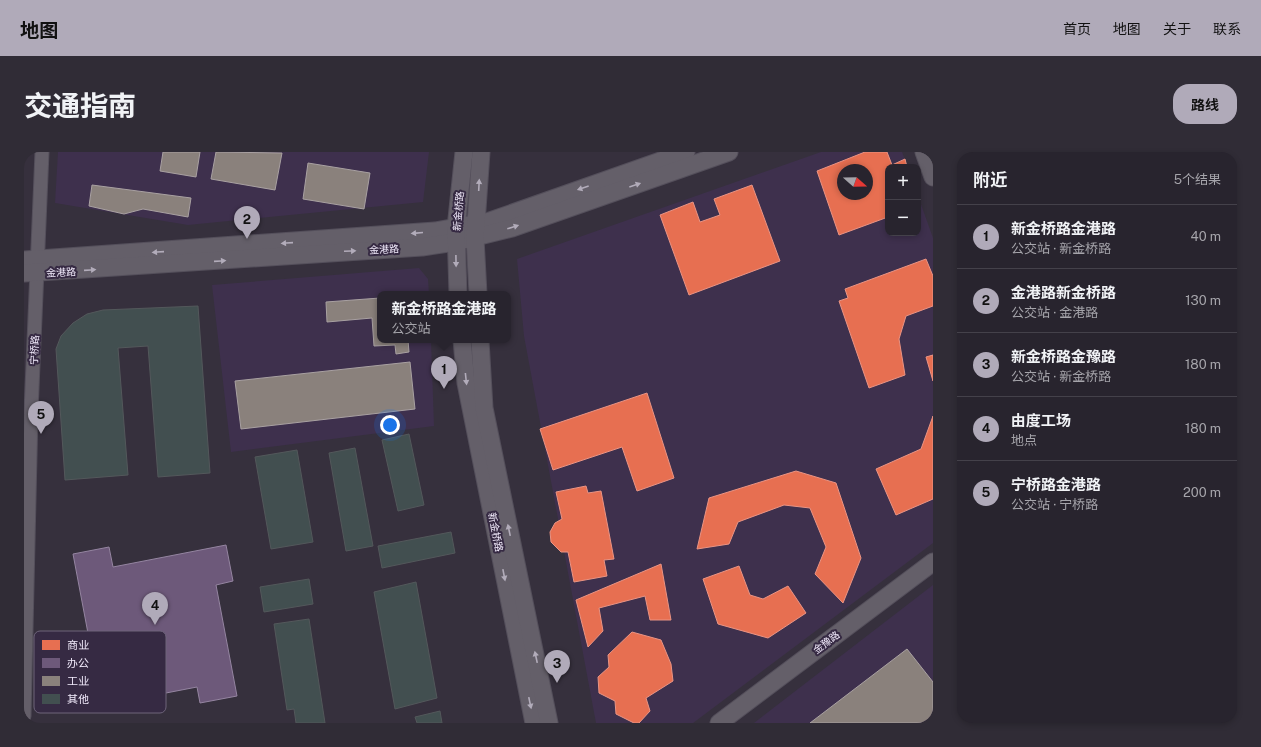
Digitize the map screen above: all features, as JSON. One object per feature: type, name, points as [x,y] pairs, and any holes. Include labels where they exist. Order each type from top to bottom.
[{"type":"street","name":"宁桥路","points":[[24,716],[31,412],[31,266],[42,152]]},
{"type":"street","name":"新金桥路","points":[[458,291],[455,235],[464,152]]},
{"type":"street","name":"新金桥路","points":[[478,291],[475,231],[481,152]]},
{"type":"street","name":"金港路","points":[[475,231],[496,218],[686,152]]},
{"type":"street","name":"金港路","points":[[31,266],[422,247],[455,235],[475,231],[512,228],[729,152]]},
{"type":"street","points":[[924,152],[933,177]]},
{"type":"street","name":"新金桥路","points":[[462,343],[466,383],[534,723]]},
{"type":"street","name":"新金桥路","points":[[480,343],[484,408],[549,723]]},
{"type":"street","name":"金豫路","points":[[719,723],[933,562]]},
{"type":"shaded area","points":[[58,152],[429,152],[423,202],[188,225],[55,203]]},
{"type":"shaded area","points":[[821,152],[902,152],[907,164],[885,164],[885,236],[921,236],[921,204],[933,238],[933,543],[693,723],[596,723],[524,336],[517,259]]},
{"type":"shaded area","points":[[419,268],[428,279],[429,291],[377,291],[377,343],[431,343],[434,426],[231,452],[212,285]]},
{"type":"shaded area","points":[[933,585],[933,723],[754,723]]},
{"type":"building: 商业","points":[[865,152],[887,152],[892,164],[885,164],[885,218],[839,235],[817,171]]},
{"type":"building: 商业","points":[[905,159],[906,164],[894,164]]},
{"type":"building: 商业","points":[[752,185],[780,261],[689,295],[660,215],[693,202],[700,222],[720,215],[714,199]]},
{"type":"building: 商业","points":[[926,259],[933,276],[933,306],[906,316],[899,339],[905,375],[869,388],[839,301],[848,298],[845,289]]},
{"type":"building: 商业","points":[[933,355],[933,381],[926,357]]},
{"type":"building: 商业","points":[[647,393],[674,478],[637,491],[622,447],[553,470],[540,429]]},
{"type":"building: 商业","points":[[933,416],[933,499],[896,515],[876,469],[921,449]]},
{"type":"building: 商业","points":[[796,471],[836,483],[861,558],[843,603],[815,574],[826,547],[810,508],[784,505],[738,522],[729,544],[697,549],[709,498]]},
{"type":"building: 商业","points":[[586,486],[588,493],[601,491],[614,559],[604,560],[607,576],[574,582],[568,552],[561,552],[551,542],[550,532],[555,523],[562,519],[556,492]]},
{"type":"building: 商业","points":[[661,564],[671,620],[650,620],[645,596],[599,608],[603,631],[588,647],[576,600]]},
{"type":"building: 商业","points":[[739,566],[750,595],[763,599],[788,586],[806,613],[768,638],[718,624],[703,579]]},
{"type":"building: 商业","points":[[632,632],[661,640],[671,664],[673,681],[646,698],[650,711],[639,723],[634,723],[616,714],[615,701],[599,693],[598,677],[609,667],[608,655]]},
{"type":"building: 办公","points":[[226,545],[233,581],[216,585],[237,696],[200,703],[197,687],[166,693],[166,631],[88,631],[73,554],[109,547],[113,567]]},
{"type":"building: 工业","points":[[163,152],[200,152],[196,177],[160,171]]},
{"type":"building: 工业","points":[[216,152],[282,153],[275,190],[211,179]]},
{"type":"building: 工业","points":[[308,163],[370,173],[364,209],[303,199]]},
{"type":"building: 工业","points":[[92,185],[191,198],[188,217],[143,209],[124,214],[89,206]]},
{"type":"building: 工业","points":[[377,298],[377,343],[408,343],[409,352],[396,354],[395,345],[374,346],[372,318],[327,322],[326,302]]},
{"type":"building: 工业","points":[[410,362],[415,409],[241,429],[235,381]]},
{"type":"building: 工业","points":[[907,649],[933,682],[933,723],[810,723]]},
{"type":"building: 其他","points":[[198,306],[210,473],[158,477],[148,346],[118,348],[128,475],[65,480],[56,349],[61,336],[73,323],[87,314],[103,310]]},
{"type":"building: 其他","points":[[409,434],[424,505],[398,511],[382,440]]},
{"type":"building: 其他","points":[[355,448],[373,546],[346,551],[329,453]]},
{"type":"building: 其他","points":[[297,450],[313,542],[271,549],[255,457]]},
{"type":"building: 其他","points":[[451,532],[455,553],[382,568],[378,546]]},
{"type":"building: 其他","points":[[309,579],[313,604],[264,612],[260,587]]},
{"type":"building: 其他","points":[[416,582],[437,698],[395,709],[374,592]]},
{"type":"building: 其他","points":[[309,619],[325,723],[296,723],[294,709],[287,710],[274,624]]},
{"type":"building: 其他","points":[[440,711],[442,723],[417,723],[415,717]]},
{"type":"place","name":"金港路新金桥路","points":[[247,239]]},
{"type":"place","name":"新金桥路金港路","points":[[444,389]]},
{"type":"place","name":"宁桥路金港路","points":[[41,434]]},
{"type":"place","name":"由度工场","points":[[155,625]]},
{"type":"place","name":"新金桥路金豫路","points":[[557,683]]}]
